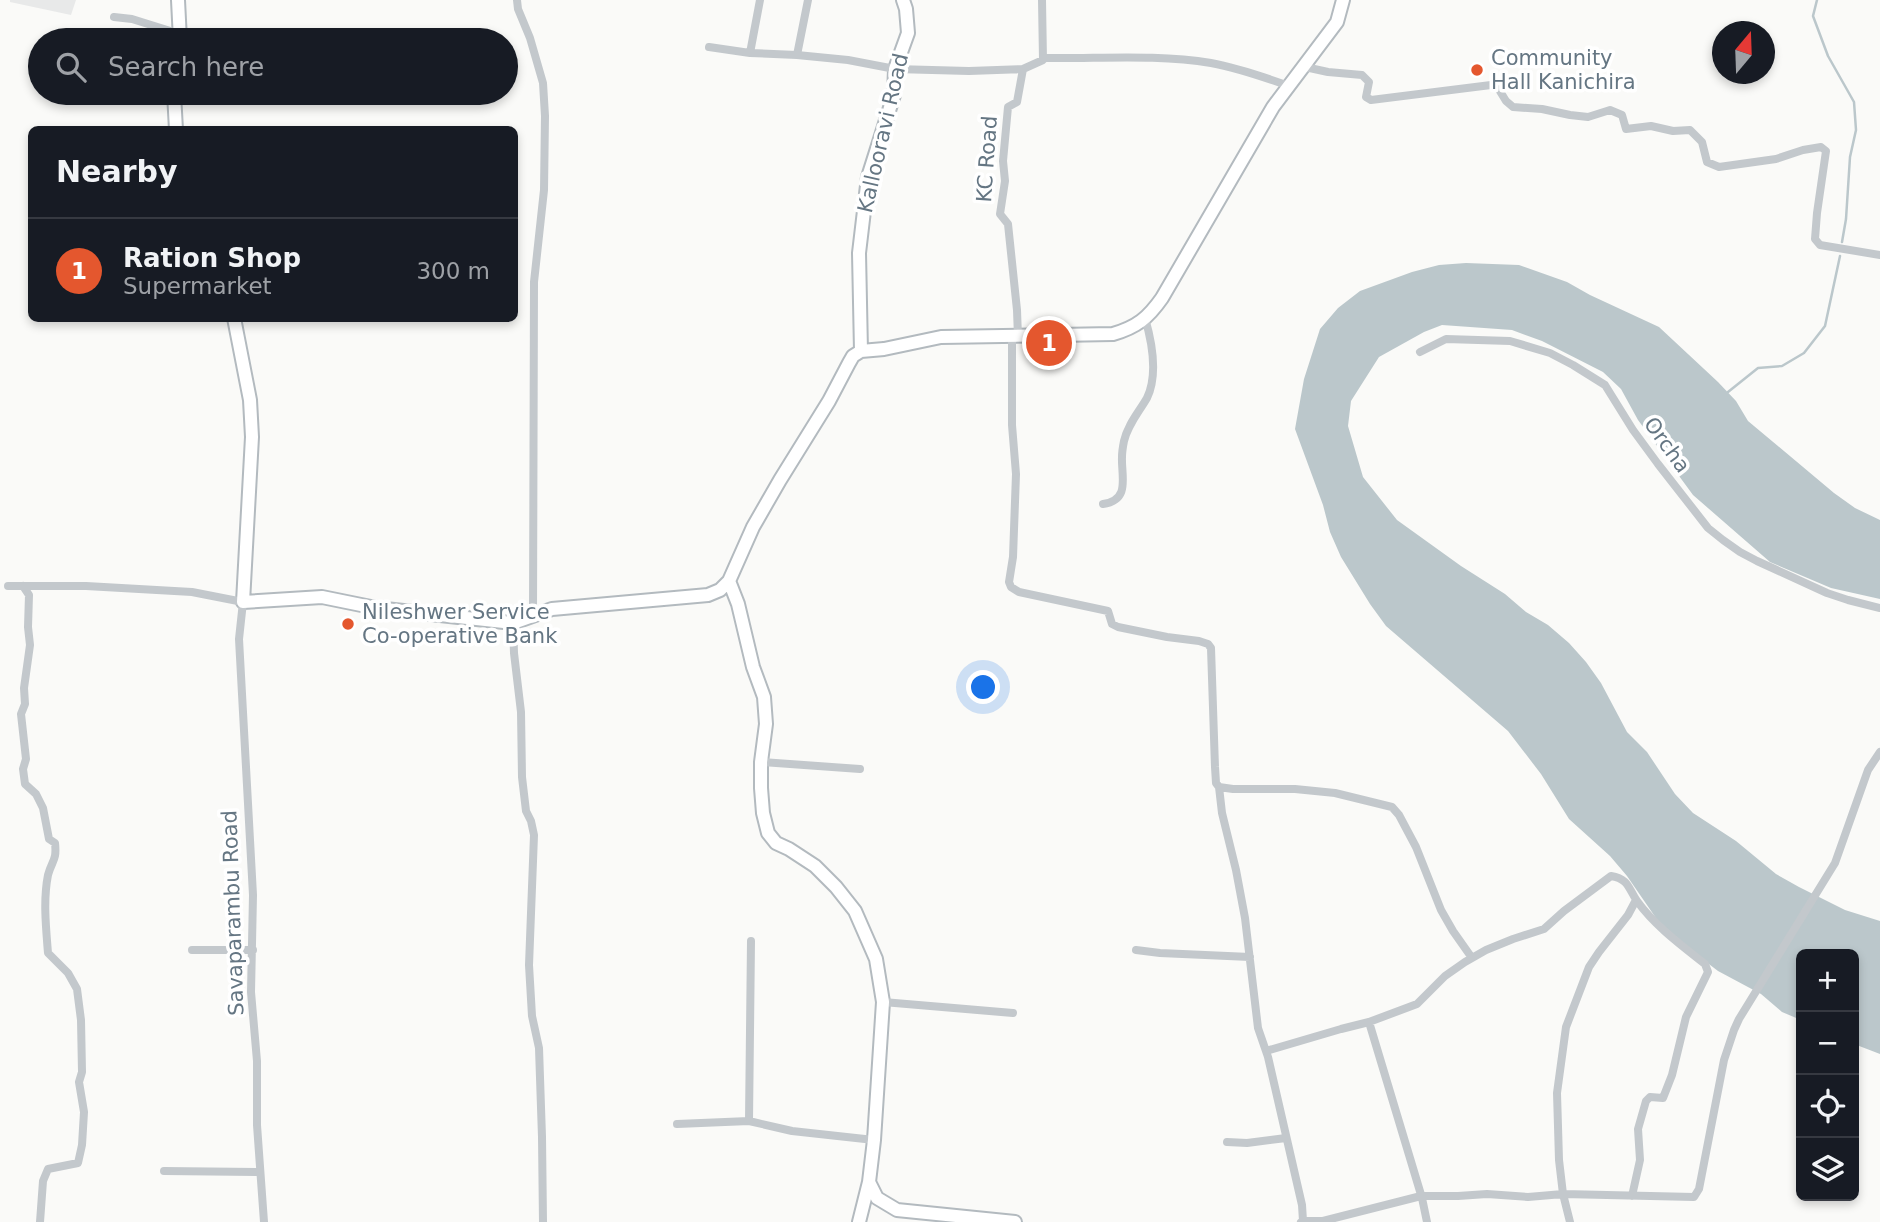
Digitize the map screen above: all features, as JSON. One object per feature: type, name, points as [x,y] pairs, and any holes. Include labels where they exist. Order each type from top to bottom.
[{"type":"main road","points":[[178,0],[180,28]]},
{"type":"main road","name":"Kallooravi Road","points":[[861,351],[859,253],[868,177],[894,95],[895,69],[908,33],[903,0]]},
{"type":"main road","points":[[235,322],[250,400],[252,437],[243,602],[322,597],[376,608],[513,622],[552,609],[708,595],[720,590],[729,581],[753,527],[853,356],[861,351],[941,337],[1113,334],[1130,329],[1151,314],[1163,298],[1273,107],[1336,22],[1343,0]]},
{"type":"main road","points":[[175,105],[176,126]]},
{"type":"main road","points":[[729,581],[764,697],[766,724],[761,762],[763,813],[768,833],[776,844],[815,866],[836,887],[855,911],[876,958],[883,1002],[874,1140],[869,1182],[859,1222]]},
{"type":"main road","points":[[869,1182],[877,1198],[898,1210],[1015,1222]]},
{"type":"street","points":[[517,0],[543,83],[545,116],[544,190],[534,282],[533,615]]},
{"type":"street","points":[[750,53],[760,0]]},
{"type":"street","points":[[797,55],[808,0]]},
{"type":"street","points":[[1042,0],[1043,58]]},
{"type":"street","points":[[114,17],[132,19],[156,28]]},
{"type":"street","points":[[709,47],[750,53],[848,60],[895,69],[969,71],[1023,69],[1043,58],[1150,58],[1212,63],[1289,86]]},
{"type":"street","points":[[1305,66],[1328,72],[1362,75],[1369,82],[1366,97],[1371,100],[1491,85],[1498,88],[1513,107],[1588,117],[1610,110],[1622,115],[1626,130],[1651,126],[1673,131],[1690,130],[1702,142],[1707,162],[1719,167],[1776,159],[1821,147],[1826,151],[1816,213],[1815,239],[1820,245],[1880,255]]},
{"type":"street","name":"KC Road","points":[[1015,337],[1017,310],[1008,224],[1000,214],[1005,181],[1003,161],[1008,107],[1017,102],[1023,69]]},
{"type":"street","points":[[1103,504],[1111,503],[1121,493],[1124,442],[1128,429],[1150,390],[1152,356],[1146,318]]},
{"type":"street","points":[[1015,337],[1012,425],[1016,474],[1013,557],[1009,582],[1011,587],[1019,592],[1043,598],[1108,611],[1112,624],[1118,627],[1199,641],[1211,648],[1216,783],[1242,896],[1258,1028],[1266,1051],[1302,1205],[1302,1222],[1323,1221],[1421,1196],[1487,1194],[1528,1197],[1563,1194],[1694,1197],[1699,1189],[1724,1060],[1739,1019],[1835,863],[1868,770],[1880,752]]},
{"type":"street","name":"Orcha","points":[[1420,352],[1446,340],[1510,341],[1550,353],[1573,365],[1605,385],[1658,464],[1708,528],[1723,540],[1757,561],[1827,593],[1880,608]]},
{"type":"street","points":[[8,586],[86,586],[180,592],[243,602]]},
{"type":"street","points":[[23,586],[29,595],[30,645],[21,714],[26,759],[23,769],[25,785],[36,794],[43,808],[49,839],[55,843],[56,857],[48,874],[48,953],[68,973],[77,989],[82,1059],[79,1082],[84,1112],[78,1163],[48,1169],[43,1181],[40,1222]]},
{"type":"street","name":"Savaparambu Road","points":[[243,602],[239,639],[253,895],[251,992],[257,1061],[259,1172],[264,1222]]},
{"type":"street","points":[[513,622],[521,712],[522,776],[526,811],[534,835],[529,965],[532,1016],[539,1048],[543,1222]]},
{"type":"street","points":[[761,762],[860,769]]},
{"type":"street","points":[[1219,787],[1335,793],[1392,807],[1416,847],[1441,910],[1472,958]]},
{"type":"street","points":[[1266,1051],[1369,1022],[1417,1004],[1445,976],[1472,958],[1513,939],[1544,929],[1611,876],[1621,878],[1652,919],[1705,964],[1708,972],[1686,1017],[1672,1075],[1663,1098],[1650,1097],[1646,1101],[1639,1129],[1640,1160],[1632,1196]]},
{"type":"street","points":[[1570,1222],[1563,1194],[1557,1093],[1566,1027],[1589,967],[1636,900]]},
{"type":"street","points":[[749,1121],[751,942]]},
{"type":"street","points":[[192,950],[253,950]]},
{"type":"street","points":[[1136,950],[1250,957]]},
{"type":"street","points":[[883,1002],[1013,1013]]},
{"type":"street","points":[[1369,1022],[1427,1222]]},
{"type":"street","points":[[677,1124],[749,1121],[792,1131],[874,1140]]},
{"type":"street","points":[[1227,1142],[1247,1143],[1286,1138]]},
{"type":"street","points":[[164,1171],[259,1172]]},
{"type":"shaded area","points":[[10,0],[76,0],[71,15]]},
{"type":"shaded area","points":[[1439,265],[1519,265],[1567,282],[1659,327],[1736,401],[1748,421],[1834,493],[1855,508],[1880,520],[1880,599],[1831,588],[1770,562],[1693,495],[1638,420],[1621,389],[1603,372],[1542,341],[1512,330],[1442,325],[1424,332],[1379,357],[1351,401],[1348,426],[1363,477],[1397,520],[1505,594],[1569,643],[1601,683],[1627,732],[1647,752],[1675,794],[1693,813],[1736,841],[1776,874],[1845,910],[1880,921],[1880,1054],[1859,1046],[1859,949],[1796,949],[1796,1018],[1782,1012],[1761,994],[1718,971],[1658,921],[1610,856],[1569,819],[1541,774],[1508,731],[1386,626],[1341,557],[1295,429],[1304,379],[1320,329],[1338,308],[1360,291]]},
{"type":"waterway","points":[[1817,0],[1813,16],[1828,56],[1854,102],[1856,130],[1850,157],[1842,242]]},
{"type":"waterway","points":[[1728,392],[1758,368],[1782,366],[1804,353],[1825,326],[1840,256]]},
{"type":"place","name":"Community Hall Kanichira","points":[[1477,70]]},
{"type":"place","name":"Ration Shop","points":[[1049,343]]},
{"type":"place","name":"Nileshwer Service Co-operative Bank","points":[[348,624]]}]
